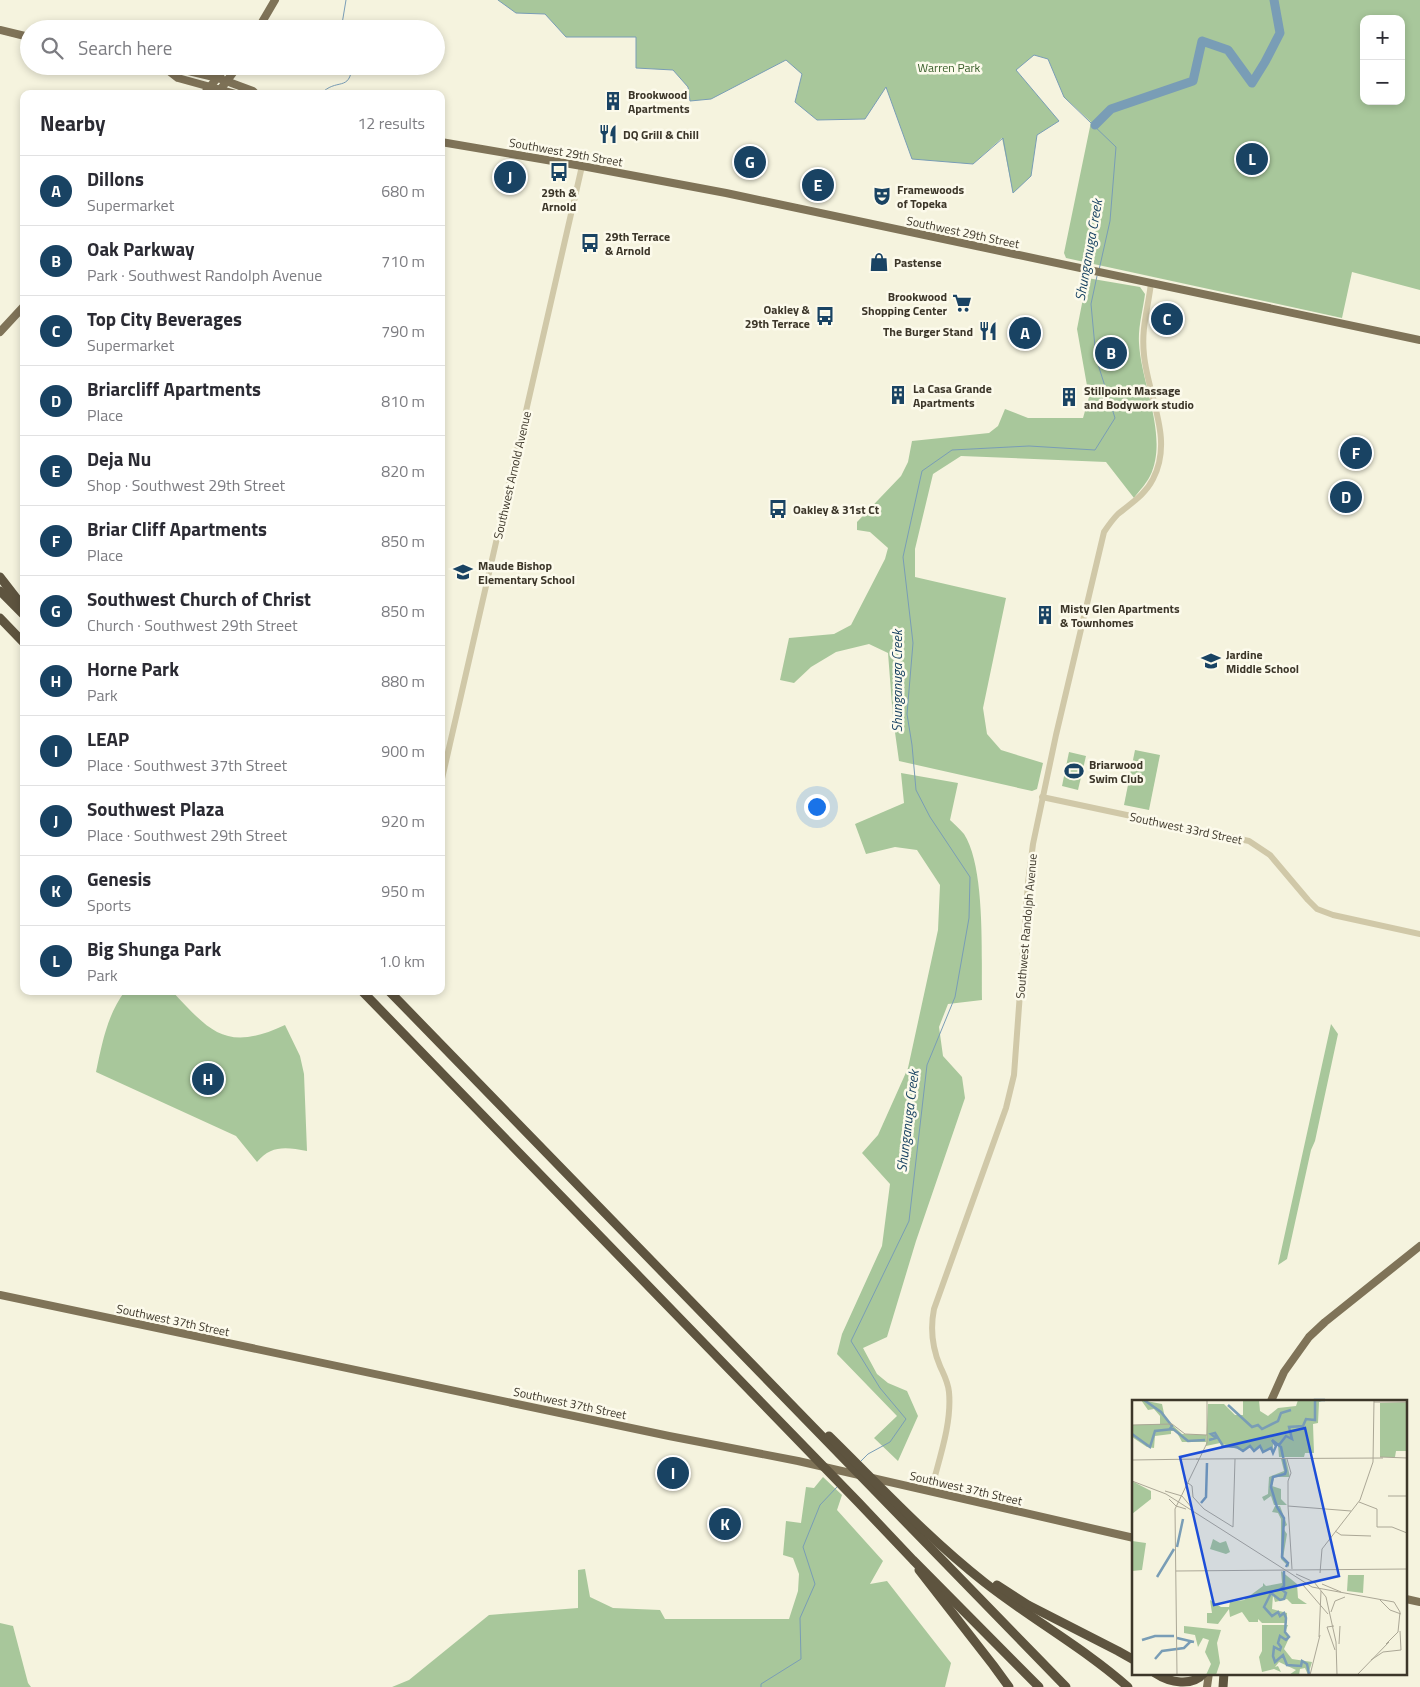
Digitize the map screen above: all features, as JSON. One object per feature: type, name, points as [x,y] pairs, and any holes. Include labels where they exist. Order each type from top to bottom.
[{"type":"highway","points":[[0,577],[20,603]]},
{"type":"highway","points":[[0,591],[20,611]]},
{"type":"highway","points":[[0,618],[20,639]]},
{"type":"highway","points":[[0,626],[20,644]]},
{"type":"highway","points":[[366,995],[913,1560],[1039,1687]]},
{"type":"highway","points":[[393,995],[780,1393],[900,1510],[1066,1687]]},
{"type":"highway","points":[[900,1510],[985,1577],[1028,1605],[1132,1659]]},
{"type":"highway","points":[[900,1510],[984,1582],[1096,1661],[1128,1687]]},
{"type":"highway","points":[[913,1560],[921,1575],[1007,1687]]},
{"type":"highway","points":[[1156,1674],[1172,1687]]},
{"type":"highway","points":[[1163,1679],[1176,1685],[1189,1685],[1197,1681],[1203,1674]]},
{"type":"highway","points":[[1221,1687],[1223,1674]]},
{"type":"main road","points":[[263,20],[275,0]]},
{"type":"main road","points":[[0,30],[20,35]]},
{"type":"main road","points":[[175,75],[178,78],[211,86],[217,90]]},
{"type":"main road","points":[[207,75],[228,80],[251,90]]},
{"type":"main road","points":[[208,90],[220,75]]},
{"type":"main road","points":[[220,90],[232,75]]},
{"type":"main road","name":"Southwest 29th Street","points":[[445,143],[730,194],[1420,340]]},
{"type":"main road","points":[[0,332],[20,310]]},
{"type":"main road","points":[[1271,1400],[1284,1372],[1309,1337],[1420,1246]]},
{"type":"main road","name":"Southwest 37th Street","points":[[0,1295],[798,1461],[1132,1538]]},
{"type":"main road","points":[[1207,1687],[1209,1674]]},
{"type":"street","name":"Southwest Arnold Avenue","points":[[445,765],[582,166]]},
{"type":"street","name":"Southwest Randolph Avenue","points":[[931,1491],[947,1425],[950,1402],[947,1381],[933,1345],[932,1320],[934,1309],[1006,1108],[1012,1085],[1019,1018],[1028,883],[1042,797],[1104,532],[1117,515],[1145,490],[1151,482],[1158,465],[1161,446],[1160,428],[1146,368],[1143,345],[1145,314],[1151,283]]},
{"type":"street","name":"Southwest 33rd Street","points":[[1042,797],[1249,841],[1270,855],[1317,909],[1333,915],[1420,934]]},
{"type":"green space","name":"Warren Park","points":[[498,0],[1420,0],[1420,290],[1352,272],[1342,318],[1066,258],[1064,253],[1091,122],[1064,97],[1048,59],[1034,55],[1016,70],[1059,121],[1037,135],[1031,176],[1013,193],[1002,138],[973,164],[912,159],[886,87],[865,119],[817,120],[795,102],[802,74],[786,60],[711,99],[690,101],[688,87],[673,70],[636,68],[636,37],[566,37],[545,14],[516,13]]},
{"type":"green space","points":[[1087,278],[1140,287],[1145,294],[1139,343],[1157,445],[1155,461],[1150,476],[1134,498],[1106,462],[961,456],[933,474],[915,549],[915,577],[1006,598],[983,708],[987,734],[1001,750],[1043,763],[1037,789],[1032,791],[899,761],[893,718],[888,653],[869,644],[836,652],[811,667],[794,683],[780,680],[789,638],[834,634],[851,625],[885,559],[888,548],[870,532],[857,530],[857,522],[901,476],[908,462],[912,441],[989,433],[998,426],[1005,409],[1028,418],[1083,418],[1089,397],[1077,329]]},
{"type":"green space","points":[[1135,750],[1160,755],[1149,810],[1124,805]]},
{"type":"green space","name":"Briarwood Swim Club","points":[[1069,752],[1086,756],[1078,790],[1062,786]]},
{"type":"green space","points":[[901,773],[958,783],[950,820],[964,834],[971,849],[976,868],[981,914],[982,1000],[948,1004],[939,1027],[943,1056],[962,1077],[965,1098],[916,1241],[887,1337],[863,1348],[877,1374],[888,1383],[907,1391],[918,1416],[898,1461],[874,1438],[897,1416],[837,1354],[842,1334],[882,1246],[890,1184],[862,1153],[878,1135],[908,1068],[938,930],[940,885],[917,850],[895,847],[866,854],[855,824],[904,803]]},
{"type":"green space","points":[[122,995],[176,995],[198,1018],[210,1027],[221,1034],[234,1037],[248,1037],[265,1033],[285,1025],[300,1056],[304,1074],[307,1151],[286,1148],[273,1150],[262,1156],[257,1162],[236,1136],[96,1072],[109,1020]]},
{"type":"green space","points":[[1331,1024],[1338,1034],[1315,1141],[1311,1150],[1287,1259],[1278,1265]]},
{"type":"green space","points":[[823,1477],[842,1495],[837,1510],[883,1561],[870,1584],[887,1581],[951,1663],[945,1687],[392,1687],[409,1680],[489,1615],[578,1608],[578,1570],[585,1569],[590,1597],[613,1608],[660,1610],[665,1619],[789,1619],[798,1591],[799,1574],[793,1558],[783,1555],[786,1521],[801,1523],[806,1487],[814,1488]]},
{"type":"green space","points":[[0,1623],[13,1626],[28,1683],[31,1687],[0,1687]]},
{"type":"waterway","points":[[343,20],[346,0]]},
{"type":"waterway","name":"Shunganuga Creek","points":[[498,0],[516,13],[545,14],[566,37],[636,37],[636,68],[673,70],[688,87],[690,101],[711,99],[786,60],[802,74],[795,102],[817,120],[865,119],[886,87],[912,159],[973,164],[1003,138],[1013,193],[1031,176],[1037,135],[1059,121],[1016,70],[1034,55],[1048,59],[1064,97],[1116,147],[1110,221],[1099,270]]},
{"type":"waterway","name":"Shunganuga Creek","points":[[1095,125],[1111,109],[1193,81],[1202,41],[1228,50],[1252,83],[1280,33],[1274,0]]},
{"type":"waterway","points":[[326,90],[345,82],[350,75]]},
{"type":"waterway","name":"Shunganuga Creek","points":[[860,1462],[868,1454],[890,1442],[906,1419],[880,1388],[851,1341],[909,1221],[927,1065],[955,997],[969,918],[970,877],[930,817],[916,790],[907,714],[913,643],[903,557],[922,471],[952,450],[1029,446],[1095,450],[1115,418],[1096,358],[1091,304],[1097,276]]},
{"type":"waterway","name":"Shunganuga Creek","points":[[761,1687],[761,1684],[801,1659],[800,1618],[815,1584],[803,1547],[820,1505],[837,1487]]},
{"type":"place","name":"Brookwood Apartments","points":[[613,101]]},
{"type":"place","name":"DQ Grill & Chill","points":[[608,134]]},
{"type":"place","name":"Big Shunga Park","points":[[1252,159]]},
{"type":"place","name":"Southwest Church of Christ","points":[[750,162]]},
{"type":"place","name":"29th & Arnold","points":[[559,172]]},
{"type":"place","name":"Southwest Plaza","points":[[510,177]]},
{"type":"place","name":"Deja Nu","points":[[818,185]]},
{"type":"place","name":"Framewoods of Topeka","points":[[882,196]]},
{"type":"place","name":"29th Terrace & Arnold","points":[[590,243]]},
{"type":"place","name":"Pastense","points":[[879,262]]},
{"type":"place","name":"Brookwood Shopping Center","points":[[962,303]]},
{"type":"place","name":"Oakley & 29th Terrace","points":[[825,316]]},
{"type":"place","name":"Top City Beverages","points":[[1167,319]]},
{"type":"place","name":"The Burger Stand","points":[[988,331]]},
{"type":"place","name":"Dillons","points":[[1025,333]]},
{"type":"place","name":"Oak Parkway","points":[[1111,353]]},
{"type":"place","name":"La Casa Grande Apartments","points":[[898,395]]},
{"type":"place","name":"Stillpoint Massage and Bodywork studio","points":[[1069,397]]},
{"type":"place","name":"Briar Cliff Apartments","points":[[1356,453]]},
{"type":"place","name":"Briarcliff Apartments","points":[[1346,497]]},
{"type":"place","name":"Oakley & 31st Ct","points":[[778,509]]},
{"type":"place","name":"Maude Bishop Elementary School","points":[[463,572]]},
{"type":"place","name":"Misty Glen Apartments & Townhomes","points":[[1045,615]]},
{"type":"place","name":"Jardine Middle School","points":[[1211,661]]},
{"type":"place","name":"Briarwood Swim Club","points":[[1074,771]]},
{"type":"place","name":"Horne Park","points":[[208,1079]]},
{"type":"place","name":"LEAP","points":[[673,1473]]},
{"type":"place","name":"Genesis","points":[[725,1524]]}]
